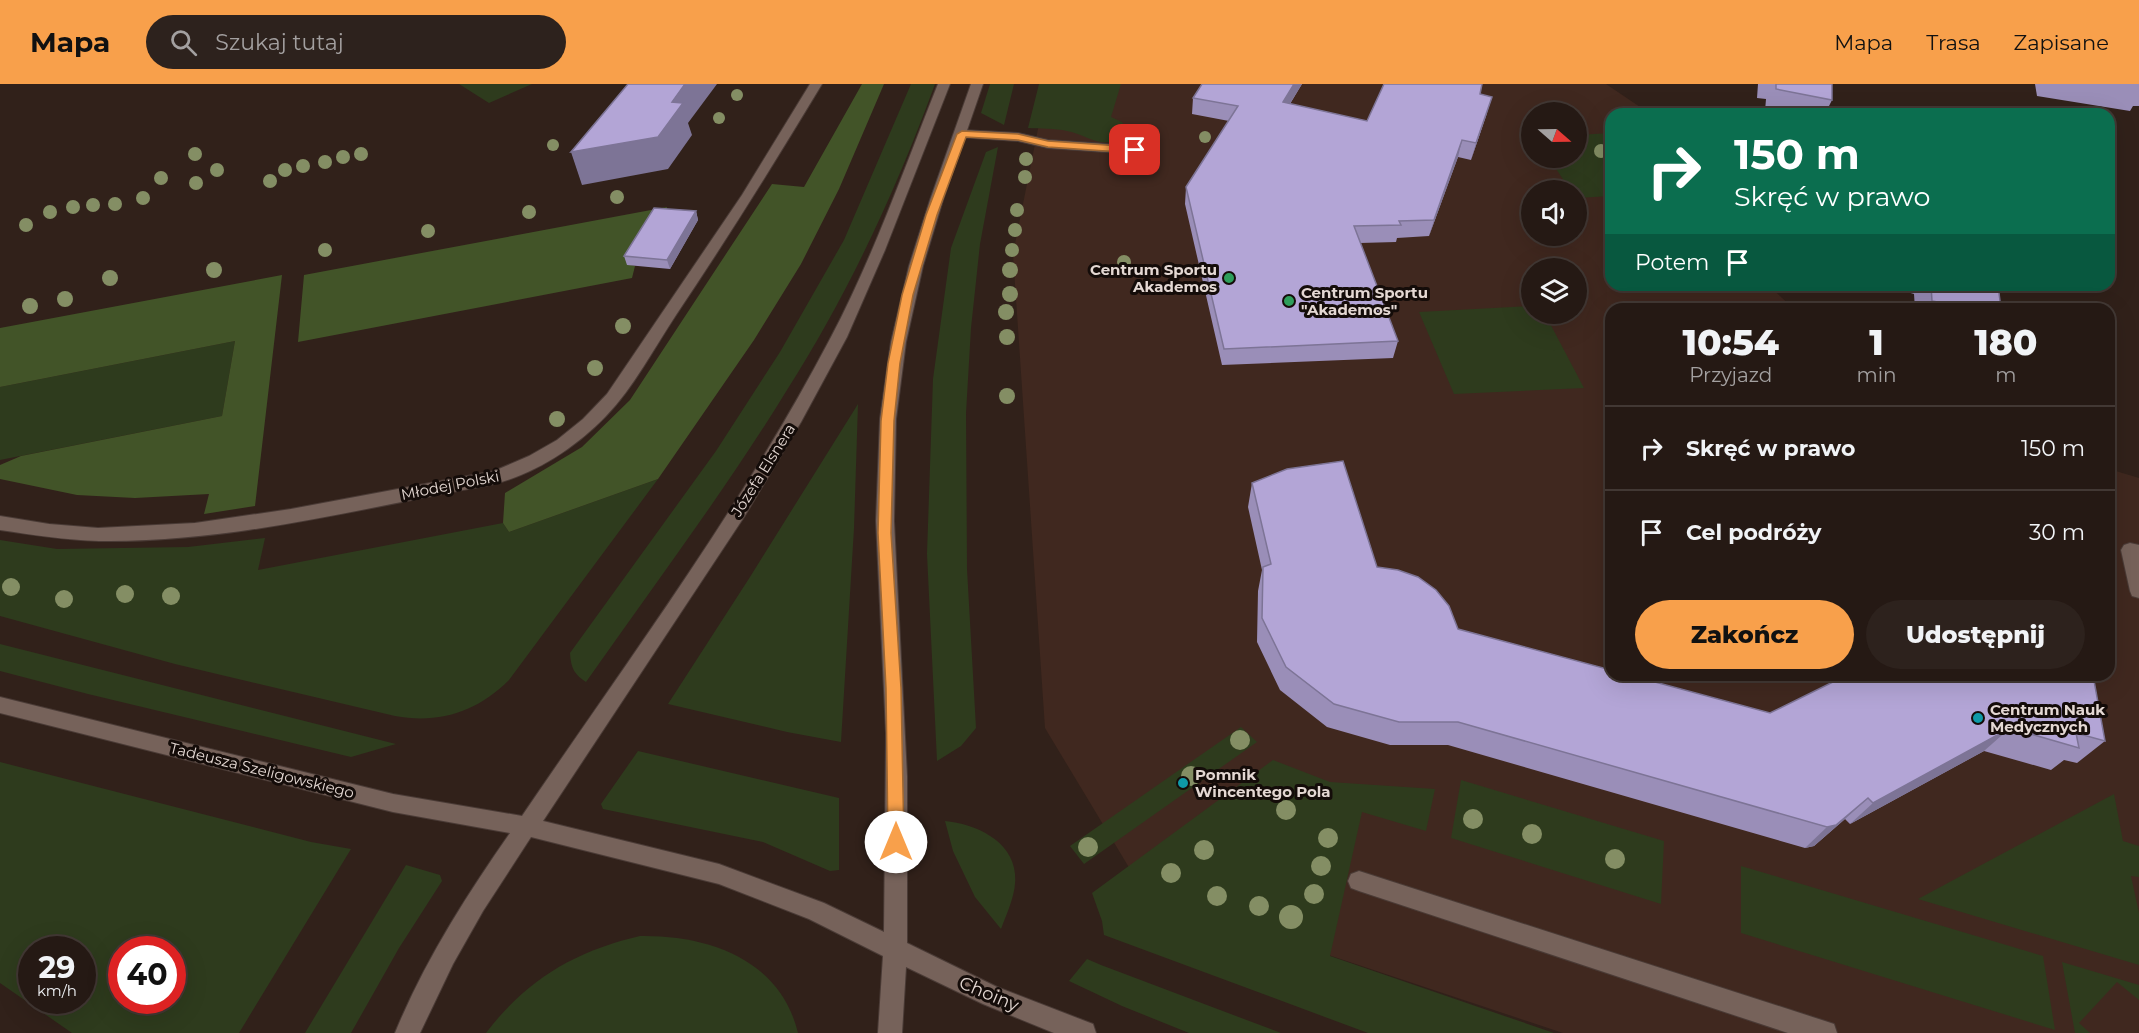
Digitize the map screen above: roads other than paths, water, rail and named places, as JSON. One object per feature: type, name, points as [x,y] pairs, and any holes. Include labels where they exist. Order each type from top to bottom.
[{"type":"street","name":"Młodej Polski","points":[[0,523],[28,529],[87,533],[147,535],[203,531],[501,476],[562,447],[592,423],[614,398],[749,195],[816,84]]},
{"type":"street","name":"Józefa Elsnera","points":[[407,1033],[445,956],[475,903],[738,512],[793,422],[839,337],[878,250],[944,84]]},
{"type":"street","points":[[890,1033],[896,950],[897,770],[884,533],[887,421],[894,363],[908,295],[932,215],[962,134],[977,84]]},
{"type":"street","points":[[962,134],[1018,137],[1048,144],[1135,150]]},
{"type":"street","points":[[2139,552],[2130,550],[2139,591]]},
{"type":"street","name":"Tadeusza Szeligowskiego","points":[[0,705],[393,803],[525,826],[719,874],[816,911],[896,950]]},
{"type":"street","points":[[1359,881],[1825,1033]]},
{"type":"street","name":"Choiny","points":[[896,950],[991,996],[1084,1033]]},
{"type":"place","name":"Centrum Sportu Akademos","points":[[1229,278]]},
{"type":"place","name":"Centrum Sportu \"Akademos\"","points":[[1289,301]]},
{"type":"place","name":"Centrum Nauk Medycznych","points":[[1978,718]]},
{"type":"place","name":"Pomnik Wincentego Pola","points":[[1183,783]]}]
